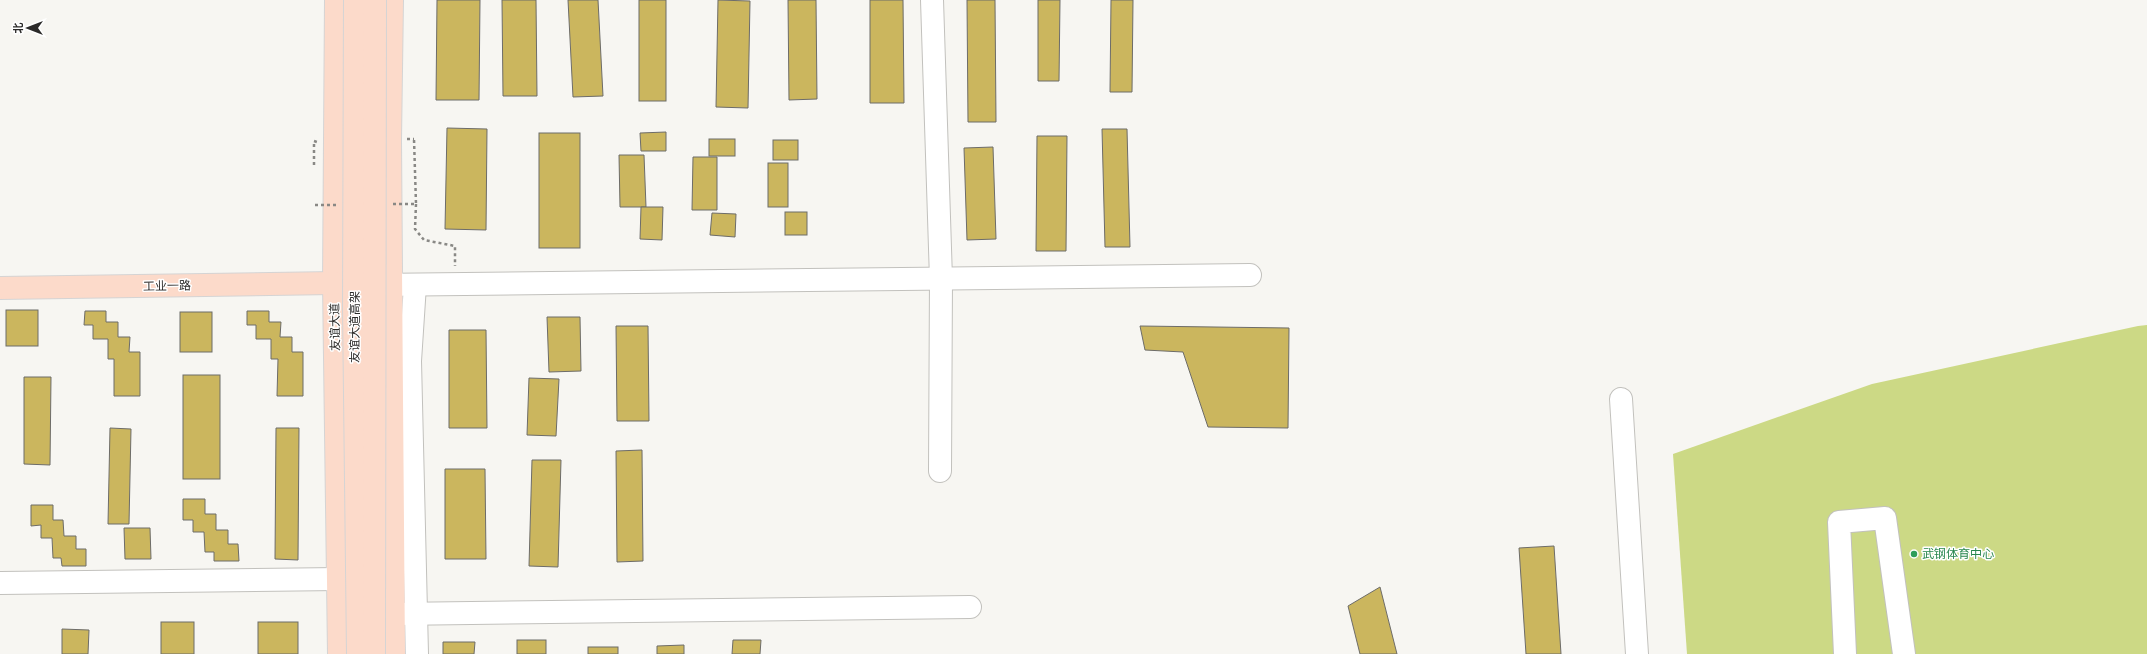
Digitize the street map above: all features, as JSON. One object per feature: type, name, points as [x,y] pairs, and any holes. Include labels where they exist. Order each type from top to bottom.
[{"type":"main road","name":"友谊大道","points":[[336,0],[334,283],[339,654]]},
{"type":"main road","name":"友谊大道高架","points":[[355,0],[354,308],[358,654]]},
{"type":"main road","name":"友谊大道高架","points":[[374,654],[375,0]]},
{"type":"main road","points":[[392,0],[390,140],[393,286],[394,654]]},
{"type":"main road","name":"工业一路","points":[[0,288],[334,283]]},
{"type":"street","points":[[932,0],[941,279],[940,471]]},
{"type":"street","points":[[334,283],[393,286],[1250,275]]},
{"type":"street","points":[[415,285],[410,361],[417,654]]},
{"type":"street","points":[[1621,399],[1637,654]]},
{"type":"street","points":[[1845,654],[1839,522],[1885,518],[1904,654]]},
{"type":"street","points":[[0,583],[339,579]]},
{"type":"street","points":[[394,614],[417,616],[970,607]]},
{"type":"path","points":[[416,204],[415,229],[424,240],[455,246]]},
{"type":"green space","name":"武钢体育中心","points":[[2147,325],[2147,654],[1687,654],[1673,454],[1872,384]]},
{"type":"building","points":[[437,0],[480,0],[479,100],[436,100]]},
{"type":"building","points":[[502,0],[536,0],[537,96],[503,96]]},
{"type":"building","points":[[568,0],[598,0],[603,96],[573,97]]},
{"type":"building","points":[[639,0],[666,0],[666,101],[639,101]]},
{"type":"building","points":[[718,0],[750,1],[748,108],[716,107]]},
{"type":"building","points":[[788,0],[816,0],[817,99],[789,100]]},
{"type":"building","points":[[870,0],[903,0],[904,103],[870,103]]},
{"type":"building","points":[[967,0],[995,0],[996,122],[968,122]]},
{"type":"building","points":[[1038,0],[1060,0],[1059,81],[1038,81]]},
{"type":"building","points":[[1111,0],[1133,0],[1132,92],[1110,92]]},
{"type":"building","points":[[447,128],[487,129],[486,230],[445,229]]},
{"type":"building","points":[[1102,129],[1127,129],[1130,247],[1105,247]]},
{"type":"building","points":[[666,132],[666,151],[641,151],[640,133]]},
{"type":"building","points":[[539,133],[580,133],[580,248],[539,248]]},
{"type":"building","points":[[1037,136],[1067,136],[1066,251],[1036,251]]},
{"type":"building","points":[[709,139],[735,139],[735,156],[709,156]]},
{"type":"building","points":[[773,140],[798,140],[798,160],[773,160]]},
{"type":"building","points":[[993,147],[996,239],[967,240],[964,148]]},
{"type":"building","points":[[619,155],[644,155],[646,207],[620,207]]},
{"type":"building","points":[[693,157],[717,157],[717,210],[692,210]]},
{"type":"building","points":[[768,163],[788,163],[788,207],[768,207]]},
{"type":"building","points":[[641,207],[663,207],[662,240],[640,239]]},
{"type":"building","points":[[785,212],[807,212],[807,235],[785,235]]},
{"type":"building","points":[[712,213],[736,214],[735,237],[710,235]]},
{"type":"building","points":[[6,310],[38,310],[38,346],[6,346]]},
{"type":"building","points":[[85,311],[106,311],[106,322],[118,322],[118,337],[130,337],[129,352],[140,352],[140,396],[114,396],[114,359],[108,359],[108,339],[93,339],[93,325],[84,325]]},
{"type":"building","points":[[247,311],[269,311],[269,322],[281,322],[280,337],[292,337],[292,352],[303,352],[303,396],[277,396],[278,359],[271,359],[271,339],[256,339],[256,325],[247,325]]},
{"type":"building","points":[[180,312],[212,312],[212,352],[180,352]]},
{"type":"building","points":[[547,317],[580,317],[581,371],[549,372]]},
{"type":"building","points":[[616,326],[648,326],[649,421],[617,421]]},
{"type":"building","points":[[1140,326],[1289,328],[1288,428],[1208,427],[1183,352],[1145,350]]},
{"type":"building","points":[[449,330],[486,330],[487,428],[449,428]]},
{"type":"building","points":[[183,375],[220,375],[220,479],[183,479]]},
{"type":"building","points":[[24,377],[51,377],[50,465],[24,464]]},
{"type":"building","points":[[529,378],[559,379],[556,436],[527,435]]},
{"type":"building","points":[[110,428],[131,429],[129,524],[108,524]]},
{"type":"building","points":[[276,428],[299,428],[298,560],[275,559]]},
{"type":"building","points":[[642,450],[643,561],[617,562],[616,451]]},
{"type":"building","points":[[532,460],[561,460],[558,567],[529,566]]},
{"type":"building","points":[[445,469],[485,469],[486,559],[445,559]]},
{"type":"building","points":[[183,499],[205,499],[205,514],[216,514],[216,530],[228,530],[228,544],[238,544],[239,561],[214,561],[214,552],[205,552],[204,532],[193,532],[193,520],[183,520]]},
{"type":"building","points":[[31,505],[53,505],[53,520],[63,520],[64,536],[76,536],[76,549],[86,549],[86,566],[62,566],[61,558],[53,558],[52,538],[41,538],[41,525],[31,526]]},
{"type":"building","points":[[124,528],[150,528],[151,559],[125,559]]},
{"type":"building","points":[[1554,546],[1561,654],[1526,654],[1519,548]]},
{"type":"building","points":[[1380,587],[1397,654],[1360,654],[1348,606]]},
{"type":"building","points":[[161,622],[194,622],[194,654],[161,654]]},
{"type":"building","points":[[258,622],[298,622],[298,654],[258,654]]},
{"type":"building","points":[[62,629],[89,630],[88,654],[62,654]]},
{"type":"building","points":[[517,640],[546,640],[546,654],[517,654]]},
{"type":"building","points":[[733,640],[761,640],[760,654],[732,654]]},
{"type":"building","points":[[443,642],[475,642],[474,654],[443,654]]},
{"type":"building","points":[[684,645],[684,654],[657,654],[657,646]]},
{"type":"building","points":[[588,647],[618,647],[618,654],[588,654]]},
{"type":"place","name":"武钢体育中心","points":[[1914,554]]}]
